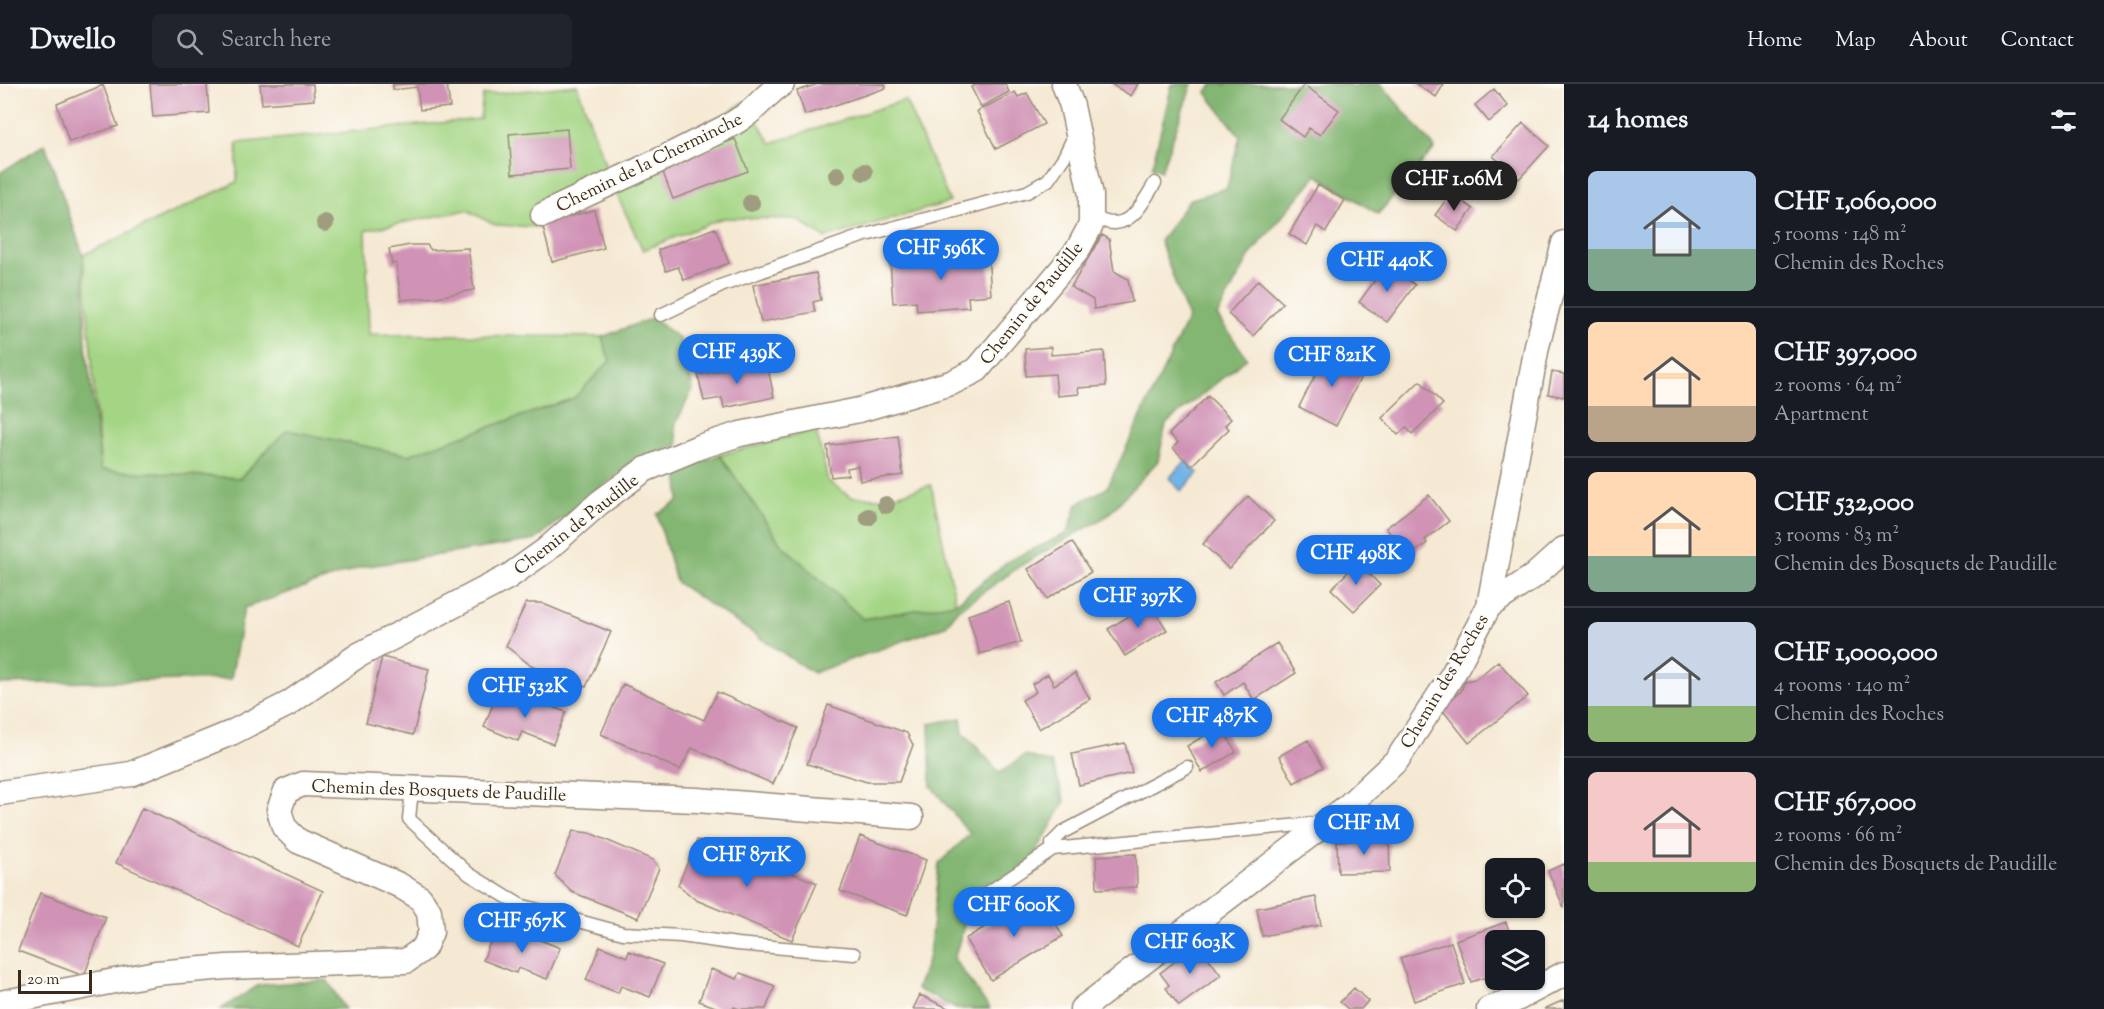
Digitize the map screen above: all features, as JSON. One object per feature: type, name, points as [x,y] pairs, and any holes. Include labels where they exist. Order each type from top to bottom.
[{"type":"street","name":"Chemin de la Cherminche","points":[[543,214],[721,130],[744,117],[774,88],[782,84]]},
{"type":"street","name":"Chemin de Paudille","points":[[0,793],[131,774],[240,728],[288,704],[357,656],[508,577],[546,550],[598,504],[644,470],[699,447],[740,434],[859,410],[951,383],[977,370],[1077,251],[1091,225],[1091,195],[1072,106],[1064,84]]},
{"type":"street","name":"Chemin des Roches","points":[[1082,1009],[1348,806],[1397,760],[1453,674],[1489,606],[1537,346],[1564,243]]},
{"type":"street","points":[[1489,606],[1534,576],[1564,549]]},
{"type":"street","name":"Chemin des Bosquets de Paudille","points":[[0,1003],[156,973],[226,967],[406,961],[424,948],[431,932],[429,911],[420,898],[399,885],[298,841],[284,827],[279,810],[286,791],[303,784],[697,800],[911,817]]},
{"type":"street","points":[[1489,1009],[1511,1002],[1564,974]]},
{"type":"lane","points":[[661,315],[723,285],[852,240],[1027,192],[1048,180],[1064,157],[1077,130]]},
{"type":"lane","points":[[1091,217],[1115,224],[1130,218],[1155,183]]},
{"type":"lane","points":[[1053,849],[1052,843],[1063,832],[1187,766]]},
{"type":"lane","points":[[412,789],[410,819],[469,874],[520,905],[623,933],[681,936],[748,945],[854,954]]},
{"type":"lane","points":[[983,896],[1053,849],[1327,822]]},
{"type":"green space","points":[[1172,84],[1192,84],[1161,171],[1152,167]]},
{"type":"green space","points":[[1213,84],[1347,84],[1353,87],[1357,84],[1381,84],[1435,148],[1378,214],[1317,175],[1251,254],[1217,316],[1247,358],[1166,424],[1158,461],[1107,516],[1025,563],[958,610],[945,626],[813,673],[676,582],[657,514],[679,501],[678,468],[720,455],[781,544],[863,619],[956,603],[1010,560],[1068,533],[1077,504],[1107,488],[1188,318],[1160,241],[1189,200],[1227,188],[1240,136],[1206,93]]},
{"type":"green space","points":[[577,85],[607,170],[729,112],[745,101],[771,143],[905,100],[950,202],[825,238],[796,219],[723,218],[643,250],[615,191],[537,227],[495,225],[467,210],[366,230],[369,334],[602,337],[610,361],[574,398],[408,455],[287,430],[240,478],[101,470],[83,255],[237,182],[237,143],[480,119],[483,95]]},
{"type":"green space","points":[[45,144],[83,255],[86,345],[101,470],[240,478],[287,430],[408,455],[574,398],[610,361],[602,337],[652,318],[680,339],[693,389],[675,425],[678,445],[634,461],[535,540],[362,567],[244,608],[231,679],[0,684],[0,173]]},
{"type":"green space","points":[[816,430],[828,481],[851,497],[886,498],[931,485],[956,603],[863,619],[781,544],[720,455]]},
{"type":"green space","points":[[961,718],[963,732],[1000,773],[1025,755],[1052,763],[1065,801],[1027,869],[972,899],[954,959],[990,1009],[956,1009],[917,989],[929,956],[939,863],[970,834],[931,786],[929,724]]},
{"type":"green space","points":[[327,980],[345,1009],[221,1009],[259,985]]},
{"type":"water","points":[[1186,461],[1198,473],[1181,491],[1169,478]]},
{"type":"building","points":[[150,84],[207,84],[209,113],[153,117]]},
{"type":"building","points":[[260,84],[313,84],[314,100],[262,104]]},
{"type":"building","points":[[393,84],[447,84],[450,107],[420,110],[417,87],[393,90]]},
{"type":"building","points":[[818,84],[885,84],[886,88],[805,115],[797,91]]},
{"type":"building","points":[[977,84],[1005,84],[1009,92],[981,107],[971,87]]},
{"type":"building","points":[[1111,84],[1138,84],[1131,96]]},
{"type":"building","points":[[1416,84],[1444,84],[1436,97]]},
{"type":"building","points":[[103,85],[118,126],[69,142],[57,104]]},
{"type":"building","points":[[1304,85],[1339,110],[1320,135],[1309,128],[1303,137],[1279,119]]},
{"type":"building","points":[[1494,89],[1508,106],[1489,122],[1475,105]]},
{"type":"building","points":[[1015,92],[1018,97],[1027,93],[1044,124],[996,149],[977,111]]},
{"type":"building","points":[[1523,123],[1549,146],[1519,179],[1493,156]]},
{"type":"building","points":[[567,129],[570,169],[512,174],[509,134]]},
{"type":"building","points":[[735,139],[748,171],[673,199],[661,167]]},
{"type":"building","points":[[1318,185],[1345,200],[1326,232],[1317,226],[1307,245],[1289,234]]},
{"type":"building","points":[[1451,193],[1473,209],[1457,231],[1435,215]]},
{"type":"building","points":[[594,210],[604,248],[552,262],[542,224]]},
{"type":"building","points":[[715,228],[729,263],[684,280],[678,267],[666,271],[658,250]]},
{"type":"building","points":[[1102,235],[1109,239],[1114,271],[1128,279],[1132,302],[1094,309],[1093,300],[1071,287]]},
{"type":"building","points":[[427,245],[431,250],[468,248],[474,290],[437,297],[401,300],[396,263],[392,264],[389,249]]},
{"type":"building","points":[[988,253],[991,295],[968,297],[969,307],[917,311],[916,301],[893,303],[890,261]]},
{"type":"building","points":[[1387,264],[1415,285],[1387,322],[1359,302]]},
{"type":"building","points":[[816,273],[821,300],[813,302],[815,312],[761,322],[753,285]]},
{"type":"building","points":[[1258,280],[1283,303],[1253,336],[1228,314]]},
{"type":"building","points":[[1051,347],[1051,355],[1104,351],[1106,386],[1078,388],[1079,394],[1057,396],[1055,374],[1026,376],[1025,349]]},
{"type":"building","points":[[1328,350],[1365,369],[1336,426],[1299,407]]},
{"type":"building","points":[[754,363],[754,367],[767,364],[774,397],[724,408],[722,398],[704,401],[698,375]]},
{"type":"building","points":[[1552,372],[1564,374],[1564,397],[1548,394]]},
{"type":"building","points":[[1420,381],[1443,404],[1412,434],[1406,427],[1398,435],[1382,418]]},
{"type":"building","points":[[1208,396],[1231,419],[1225,425],[1229,429],[1191,466],[1173,448],[1178,442],[1169,434]]},
{"type":"building","points":[[898,436],[903,475],[860,481],[858,466],[847,468],[848,475],[831,477],[827,446]]},
{"type":"building","points":[[1429,495],[1449,521],[1425,540],[1427,543],[1408,557],[1386,528]]},
{"type":"building","points":[[1248,496],[1274,521],[1229,569],[1203,544]]},
{"type":"building","points":[[1072,542],[1091,572],[1047,599],[1028,569]]},
{"type":"building","points":[[1361,559],[1372,571],[1369,574],[1380,585],[1354,611],[1331,589]]},
{"type":"building","points":[[1009,602],[1021,642],[980,654],[968,615]]},
{"type":"building","points":[[526,603],[541,603],[611,632],[586,687],[529,664],[506,646]]},
{"type":"building","points":[[1150,603],[1167,630],[1125,656],[1108,629]]},
{"type":"building","points":[[1277,643],[1296,673],[1254,700],[1243,682],[1224,695],[1216,682]]},
{"type":"building","points":[[382,657],[429,669],[413,735],[366,723]]},
{"type":"building","points":[[1498,661],[1528,696],[1469,743],[1441,708],[1461,691],[1465,681],[1476,679]]},
{"type":"building","points":[[1075,673],[1090,699],[1039,729],[1022,700],[1036,692],[1032,684],[1048,674],[1054,685]]},
{"type":"building","points":[[623,684],[704,720],[717,692],[798,728],[773,784],[692,748],[680,770],[601,734]]},
{"type":"building","points":[[497,694],[527,706],[530,699],[566,712],[553,744],[522,732],[518,741],[484,727]]},
{"type":"building","points":[[828,705],[907,733],[913,745],[899,782],[867,782],[807,764]]},
{"type":"building","points":[[1221,726],[1236,752],[1202,772],[1187,746]]},
{"type":"building","points":[[1308,740],[1323,767],[1294,783],[1279,756]]},
{"type":"building","points":[[1125,743],[1132,773],[1079,785],[1072,754]]},
{"type":"building","points":[[142,808],[323,891],[298,946],[116,863]]},
{"type":"building","points":[[573,831],[590,833],[653,860],[659,868],[638,918],[572,892],[555,875]]},
{"type":"building","points":[[860,836],[926,860],[907,915],[840,891]]},
{"type":"building","points":[[1389,839],[1390,872],[1338,873],[1337,841]]},
{"type":"building","points":[[697,840],[715,843],[817,883],[792,940],[696,900],[678,885]]},
{"type":"building","points":[[1136,854],[1137,887],[1097,889],[1096,856]]},
{"type":"building","points":[[1564,864],[1564,908],[1548,871]]},
{"type":"building","points":[[40,893],[106,917],[84,976],[18,951]]},
{"type":"building","points":[[1038,895],[1063,936],[991,980],[965,939]]},
{"type":"building","points":[[1316,897],[1321,925],[1262,936],[1257,908]]},
{"type":"building","points":[[1506,922],[1509,930],[1485,930],[1485,978],[1471,982],[1456,940]]},
{"type":"building","points":[[495,930],[523,941],[525,934],[560,948],[547,979],[518,968],[516,973],[483,960]]},
{"type":"building","points":[[1451,942],[1465,984],[1414,1001],[1400,958]]},
{"type":"building","points":[[1198,944],[1221,975],[1179,1006],[1166,988],[1169,985],[1160,973]]},
{"type":"building","points":[[600,946],[627,957],[629,951],[663,964],[650,997],[621,986],[618,993],[586,980]]},
{"type":"building","points":[[711,969],[737,979],[740,973],[775,986],[766,1009],[734,1007],[734,1009],[721,1009],[699,1001]]},
{"type":"building","points":[[1354,988],[1368,1001],[1361,1009],[1348,1009],[1340,1002]]},
{"type":"building","points":[[920,995],[950,1009],[913,1009]]},
{"type":"building","points":[[1564,1000],[1564,1009],[1544,1009]]}]
